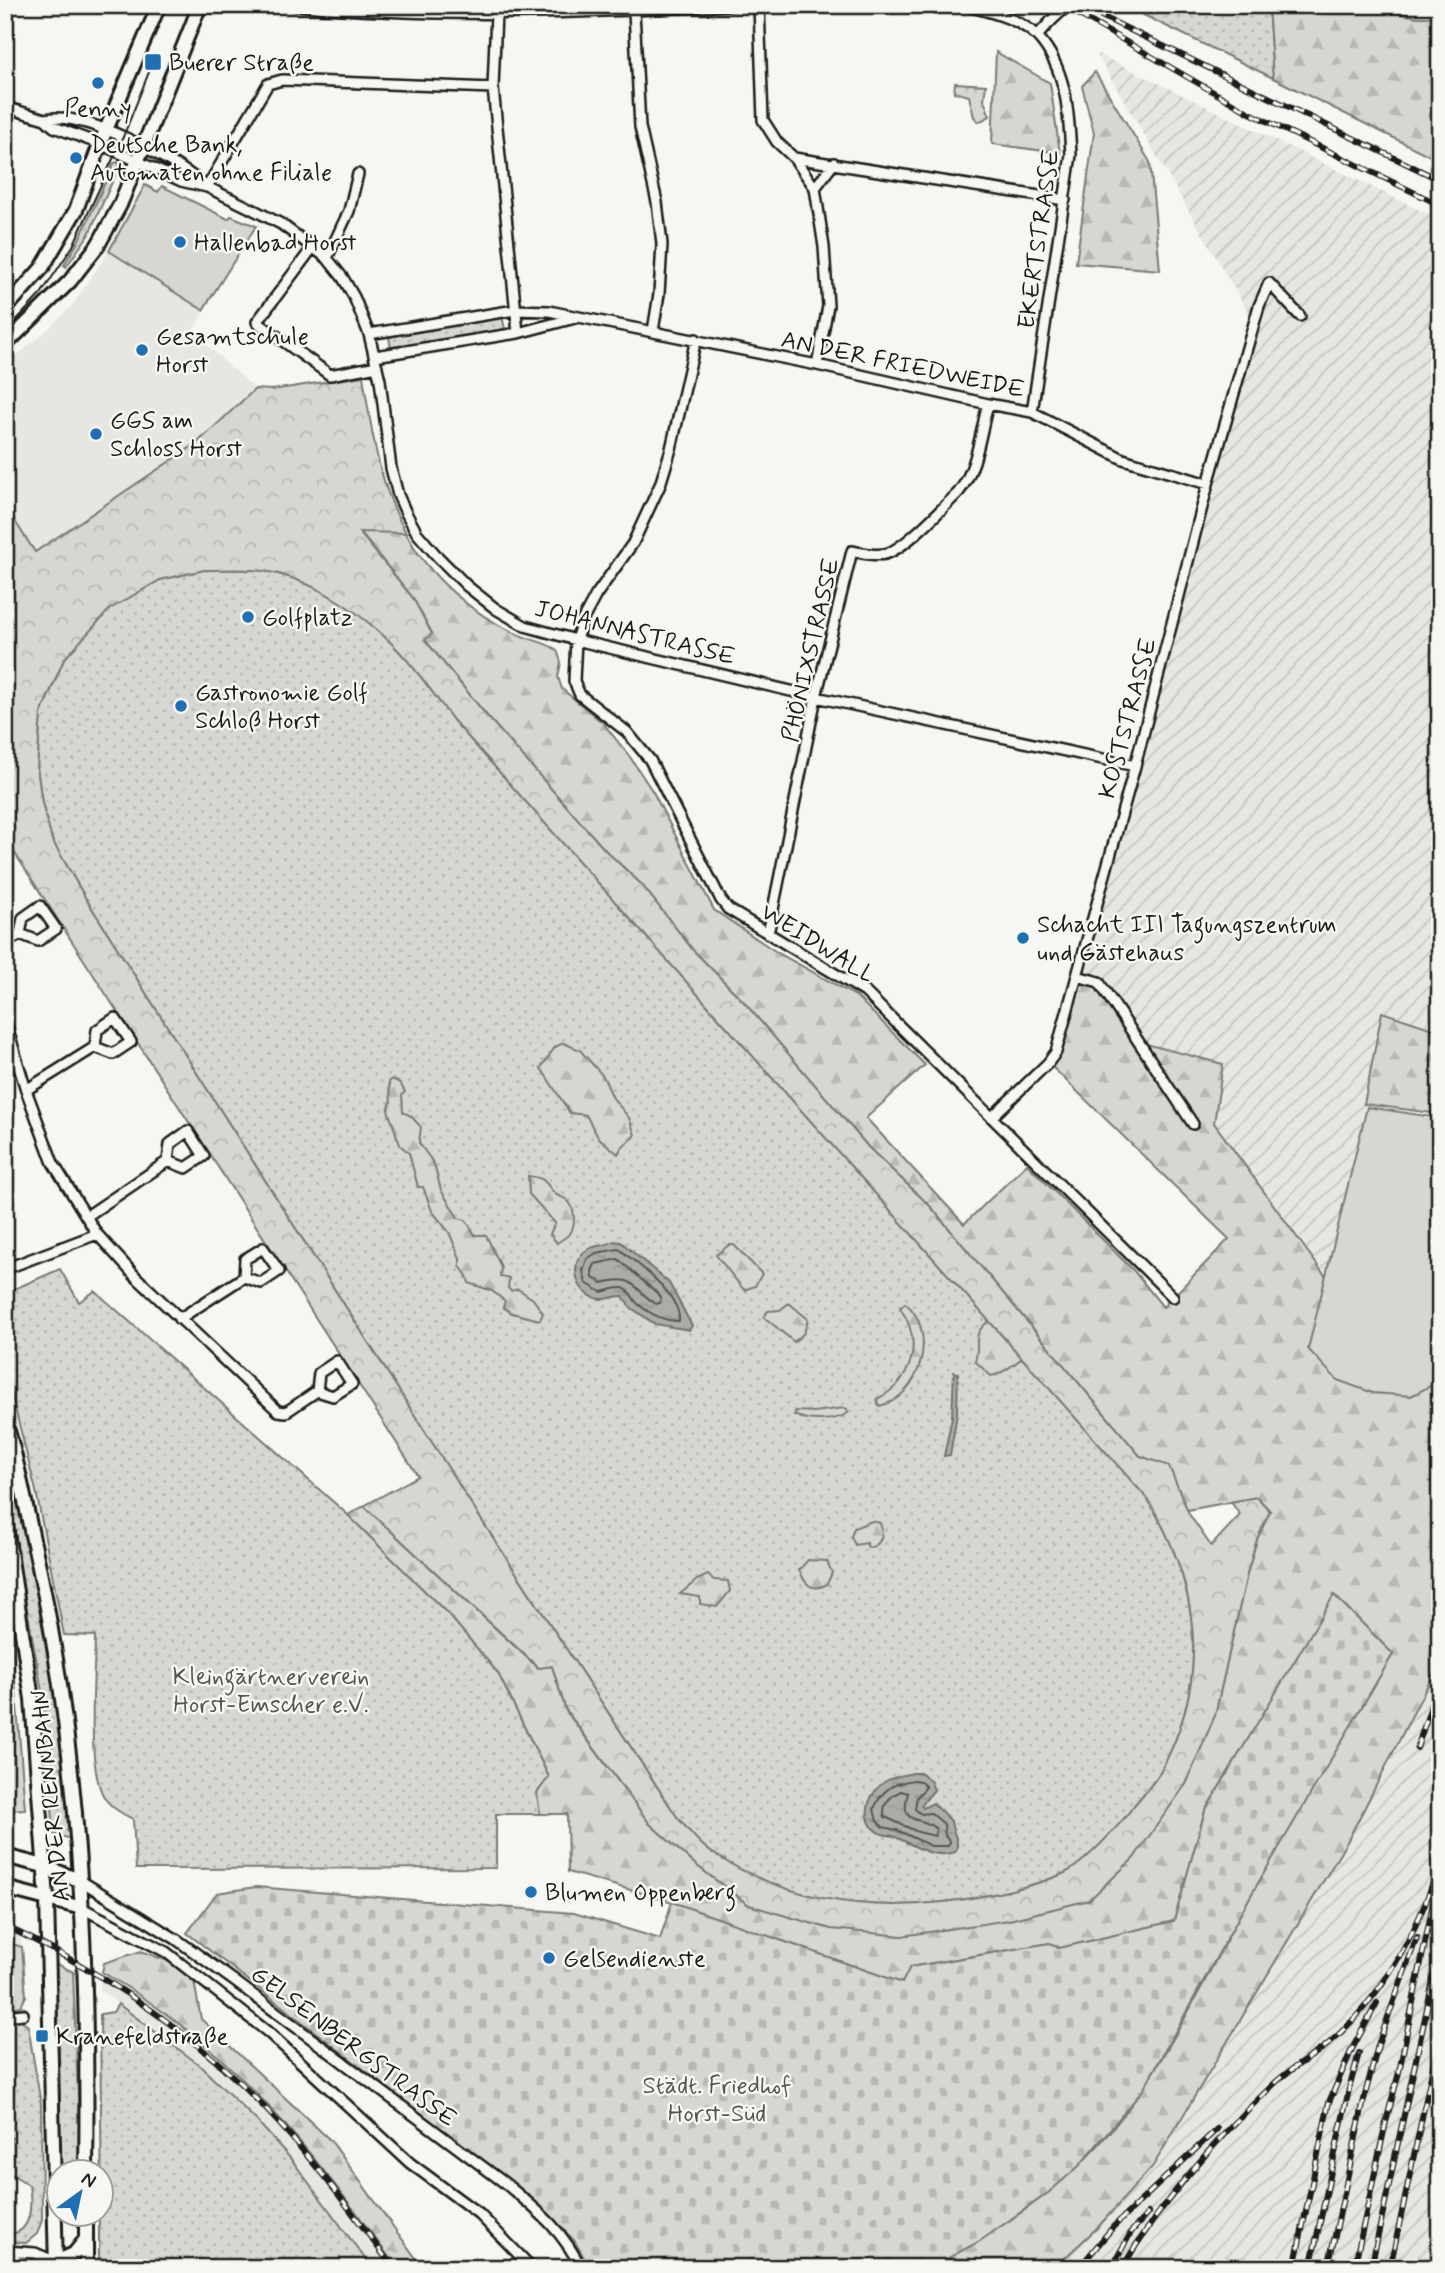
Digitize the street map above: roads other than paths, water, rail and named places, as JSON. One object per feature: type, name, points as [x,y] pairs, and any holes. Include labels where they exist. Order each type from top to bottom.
[{"type":"main road","points":[[5,309],[24,290],[54,250],[76,210],[105,130],[159,5]]},
{"type":"main road","points":[[5,345],[70,281],[98,245],[120,205],[200,5]]},
{"type":"main road","name":"AN DER RENNBAHN","points":[[5,1421],[44,1588],[72,1768],[81,1881],[85,1983],[86,2158]]},
{"type":"main road","name":"AN DER RENNBAHN","points":[[5,1519],[32,1699],[47,1899],[59,2266]]},
{"type":"main road","points":[[5,1856],[44,1866],[81,1881]]},
{"type":"main road","points":[[5,1888],[82,1908]]},
{"type":"main road","points":[[86,2228],[86,2268]]},
{"type":"main road","points":[[59,2266],[74,2254],[86,2239]]},
{"type":"street","points":[[294,5],[353,11],[496,13],[634,11],[735,5]]},
{"type":"street","points":[[759,5],[763,120],[777,142],[794,158],[815,188],[824,247],[828,306],[817,365]]},
{"type":"street","points":[[964,5],[994,13],[1037,36],[1068,5]]},
{"type":"street","points":[[634,11],[640,127],[657,202],[662,244],[659,294],[653,331]]},
{"type":"street","points":[[496,13],[493,88],[518,333]]},
{"type":"street","name":"EKERTSTRASSE","points":[[1032,412],[1071,155],[1069,113],[1060,75],[1037,36]]},
{"type":"street","points":[[207,187],[260,93],[268,84],[282,80],[493,88]]},
{"type":"street","points":[[5,107],[45,119]]},
{"type":"street","name":"JOHANNASTRASSE","points":[[45,119],[57,117],[105,130],[190,172],[207,187]]},
{"type":"street","name":"JOHANNASTRASSE","points":[[45,119],[54,127],[100,144],[181,181],[207,187],[270,217],[327,258],[354,297],[369,334],[376,361],[391,468],[398,495],[418,533],[467,586],[496,609],[525,626],[576,640],[816,697],[1135,766]]},
{"type":"street","points":[[794,158],[1065,200]]},
{"type":"street","points":[[815,188],[834,163]]},
{"type":"street","points":[[327,258],[349,211],[358,174]]},
{"type":"street","name":"AN DER FRIEDWEIDE","points":[[313,247],[257,322],[330,375],[376,361],[518,333],[578,317]]},
{"type":"street","name":"KOSTSTRASSE","points":[[992,1117],[1056,1052],[1135,766],[1208,484],[1259,306],[1269,283],[1300,316]]},
{"type":"street","name":"AN DER FRIEDWEIDE","points":[[369,334],[515,310],[549,311],[695,339],[1032,412],[1123,459],[1208,484]]},
{"type":"street","name":"WEIDWALL","points":[[695,339],[671,449],[653,503],[633,543],[596,595],[582,621],[576,640],[573,681],[580,695],[627,732],[650,760],[721,900],[737,916],[865,992],[1173,1297]]},
{"type":"street","name":"PHÖNIXSTRASSE","points":[[768,934],[816,697],[852,551],[872,555],[887,554],[901,547],[958,493],[970,473],[988,404]]},
{"type":"street","points":[[5,944],[20,934]]},
{"type":"street","points":[[1077,976],[1099,982],[1193,1124]]},
{"type":"street","points":[[5,1020],[26,1090],[53,1163],[97,1234],[136,1277],[278,1411],[286,1412],[317,1391]]},
{"type":"street","points":[[26,1090],[95,1047]]},
{"type":"street","points":[[87,1216],[168,1161]]},
{"type":"street","points":[[6,1268],[97,1234]]},
{"type":"street","points":[[180,1319],[244,1277]]},
{"type":"street","name":"GELSENBERGSTRASSE","points":[[81,1881],[176,1939],[214,1966],[506,2184],[546,2218],[569,2244],[581,2268]]},
{"type":"street","name":"GELSENBERGSTRASSE","points":[[82,1908],[166,1952],[269,2033],[410,2163],[479,2214],[532,2268]]},
{"type":"street","points":[[5,2016],[23,2014]]},
{"type":"street","points":[[5,2251],[35,2253],[59,2266]]},
{"type":"street","points":[[5,2259],[59,2266]]},
{"type":"water","points":[[614,1241],[621,1242],[669,1283],[692,1326],[689,1330],[655,1324],[630,1307],[623,1296],[601,1299],[593,1297],[581,1288],[576,1273],[579,1258],[588,1249]]},
{"type":"water","points":[[954,1372],[958,1373],[957,1414],[950,1455],[944,1456],[952,1417]]},
{"type":"water","points":[[922,1773],[931,1782],[934,1790],[921,1805],[923,1808],[933,1803],[951,1821],[957,1841],[955,1852],[930,1853],[878,1832],[869,1822],[869,1802],[876,1790],[889,1779]]},
{"type":"tram line","points":[[11,326],[41,294],[73,246],[123,137],[153,62]]},
{"type":"railway","points":[[1062,5],[1250,113],[1440,205]]},
{"type":"railway","points":[[1095,13],[1440,180]]},
{"type":"railway","points":[[1417,1748],[1440,1679]]},
{"type":"railway","points":[[1122,2268],[1173,2194],[1232,2125],[1281,2078],[1327,2045],[1365,2006],[1382,1984],[1410,1937],[1440,1861]]},
{"type":"railway","points":[[1354,2268],[1399,2072],[1433,1903]]},
{"type":"railway","points":[[5,1926],[116,1987],[185,2035],[217,2062],[248,2090],[293,2138],[393,2268]]},
{"type":"railway","points":[[1328,2268],[1378,2045],[1417,1937]]},
{"type":"railway","points":[[1371,2268],[1440,1948]]},
{"type":"railway","points":[[1294,2268],[1329,2102],[1352,2049],[1377,2003]]},
{"type":"railway","points":[[1390,2268],[1440,2033]]},
{"type":"railway","points":[[1310,2268],[1359,2053]]},
{"type":"railway","points":[[1079,2268],[1113,2227],[1217,2129]]},
{"type":"railway","points":[[1111,2268],[1132,2231],[1148,2213]]},
{"type":"place","name":"Buerer Straße","points":[[153,62]]},
{"type":"place","name":"Penny","points":[[98,83]]},
{"type":"place","name":"Deutsche Bank, Automaten ohne Filiale","points":[[76,158]]},
{"type":"place","name":"Hallenbad Horst","points":[[180,242]]},
{"type":"place","name":"Gesamtschule Horst","points":[[142,350]]},
{"type":"place","name":"GGS am Schloss Horst","points":[[96,434]]},
{"type":"place","name":"Golfplatz","points":[[248,617]]},
{"type":"place","name":"Gastronomie Golf Schloß Horst","points":[[181,706]]},
{"type":"place","name":"Schacht III Tagungszentrum und Gästehaus","points":[[1023,938]]},
{"type":"place","name":"Blumen Oppenberg","points":[[531,1892]]},
{"type":"place","name":"Gelsendienste","points":[[549,1958]]},
{"type":"place","name":"Kranefeldstraße","points":[[42,2036]]},
{"type":"park label","name":"Kleingärtnerverein Horst-Emscher e.V.","points":[[271,1690]]},
{"type":"park label","name":"Städt. Friedhof Horst-Süd","points":[[717,2099]]}]
